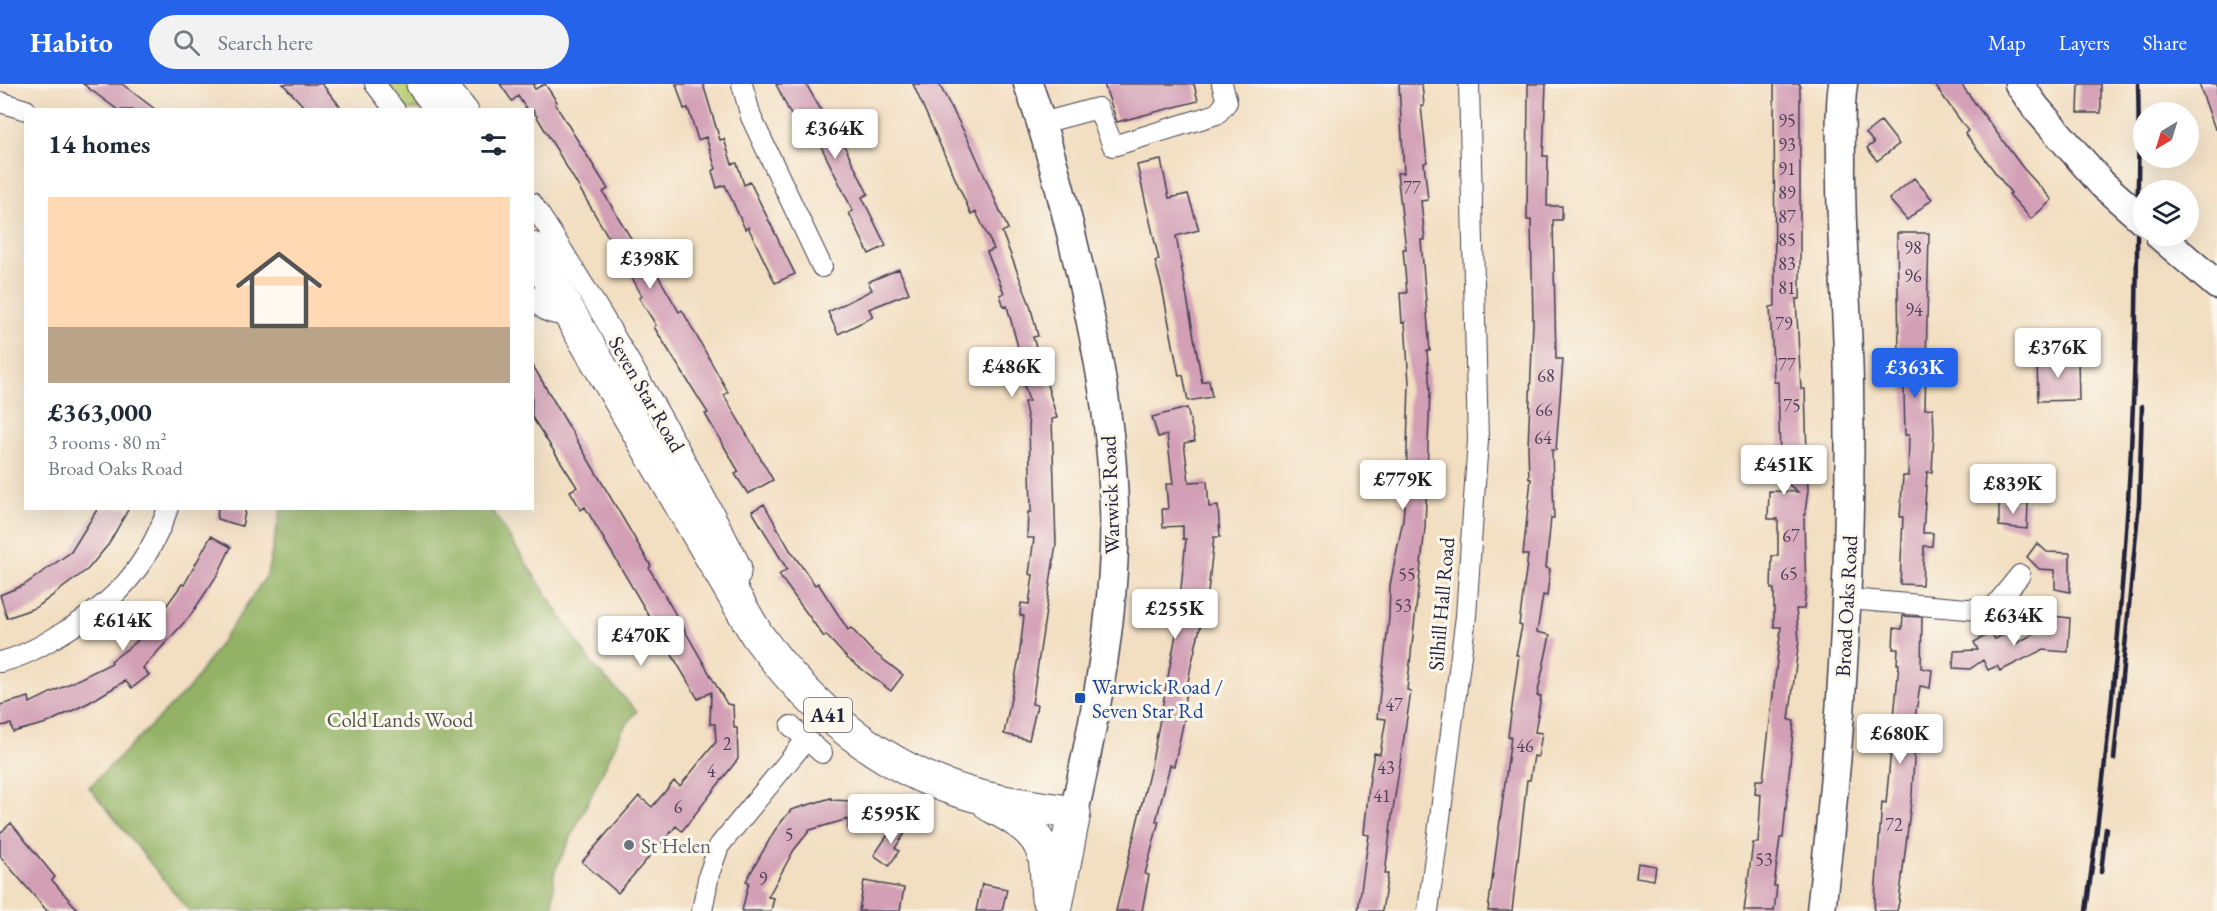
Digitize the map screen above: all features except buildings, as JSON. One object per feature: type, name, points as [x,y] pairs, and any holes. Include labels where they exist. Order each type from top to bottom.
[{"type":"highway","points":[[423,84],[441,108]]},
{"type":"highway","name":"Seven Star Road","points":[[534,252],[757,635],[783,671],[847,731],[932,782],[972,795],[1074,813]]},
{"type":"highway","name":"Seven Star Road","points":[[972,795],[1014,818],[1039,841],[1045,856],[1053,911]]},
{"type":"highway","name":"Warwick Road","points":[[1053,911],[1074,813]]},
{"type":"main road","name":"Warwick Road","points":[[1028,84],[1042,123],[1095,335],[1104,391],[1114,495],[1110,602],[1092,727],[1074,813]]},
{"type":"main road","name":"Broad Oaks Road","points":[[1821,911],[1836,791],[1848,599],[1851,490],[1848,322],[1841,192],[1843,84]]},
{"type":"main road","points":[[2019,84],[2036,108],[2102,184],[2133,211]]},
{"type":"main road","points":[[2172,246],[2210,279]]},
{"type":"street","points":[[375,84],[393,108]]},
{"type":"street","points":[[447,84],[466,108]]},
{"type":"street","points":[[742,84],[751,117],[822,267]]},
{"type":"street","points":[[1042,123],[1098,108],[1113,146],[1217,114],[1227,102],[1222,84]]},
{"type":"street","name":"Silhill Hall Road","points":[[1428,911],[1466,616],[1478,440],[1469,84]]},
{"type":"street","points":[[0,102],[24,109]]},
{"type":"street","name":"Seven Star Road","points":[[534,206],[605,321],[714,512],[741,566],[740,576],[730,589]]},
{"type":"street","points":[[534,299],[542,309],[551,314],[572,316]]},
{"type":"street","points":[[0,662],[35,650],[99,611],[139,569],[167,510]]},
{"type":"street","points":[[1848,599],[1979,610],[1994,607],[2020,574]]},
{"type":"street","points":[[791,726],[822,753]]},
{"type":"street","points":[[702,911],[709,874],[719,846],[806,740]]},
{"type":"green space","points":[[382,84],[410,84],[429,108],[400,108]]},
{"type":"green space","name":"Cold Lands Wood","points":[[281,510],[492,510],[591,663],[637,711],[623,729],[554,873],[553,911],[189,911],[89,787],[191,686],[267,575]]},
{"type":"railway","points":[[2086,911],[2107,747],[2128,499],[2136,334],[2138,84]]},
{"type":"railway","points":[[2114,759],[2139,503],[2142,406]]},
{"type":"railway","points":[[2101,872],[2106,828]]},
{"type":"place","name":"Warwick Road / Seven Star Rd","points":[[1080,698]]},
{"type":"place","name":"St Helen","points":[[629,845]]}]
